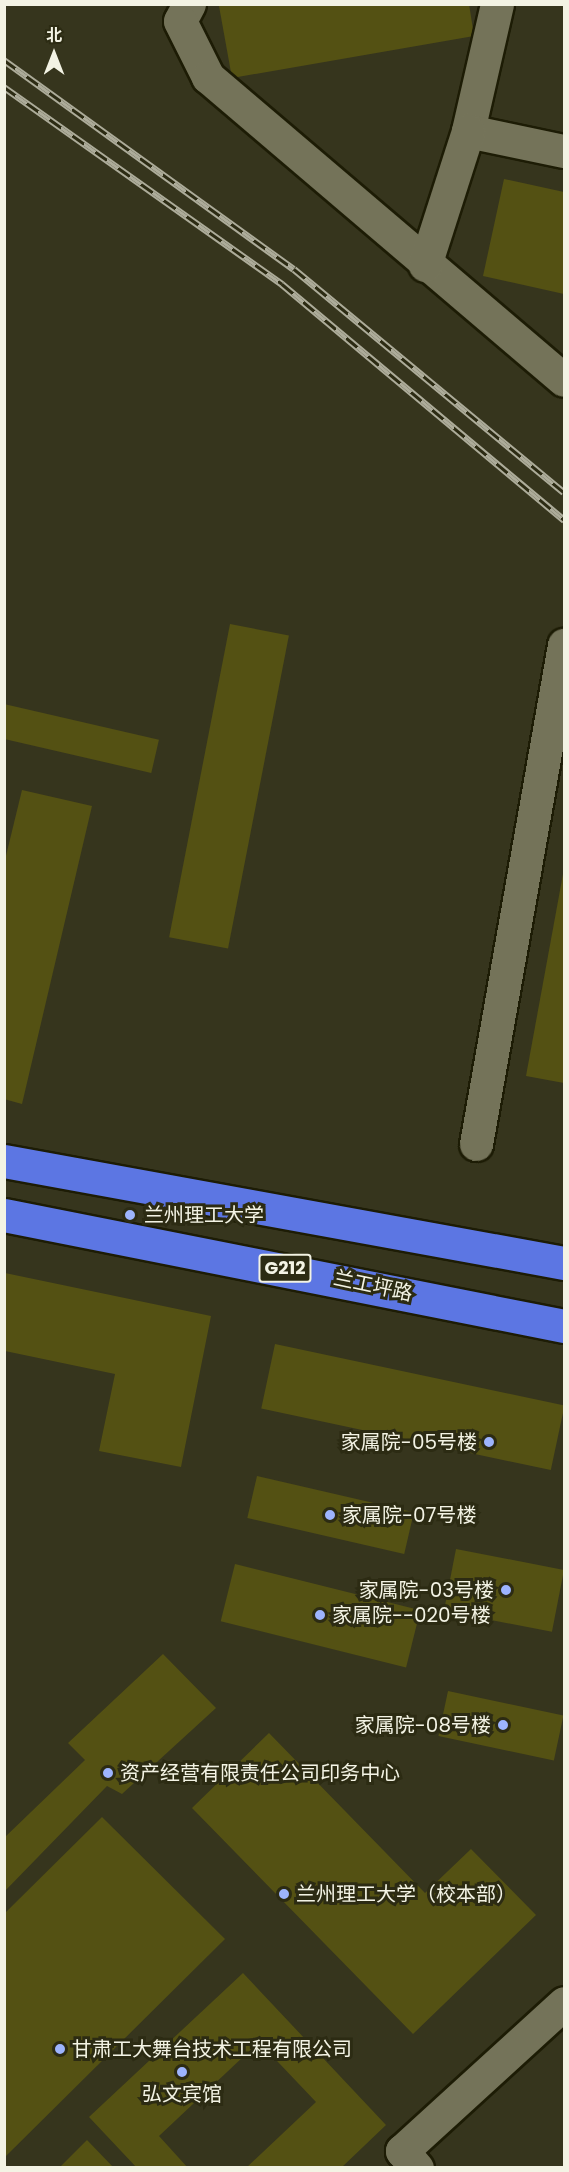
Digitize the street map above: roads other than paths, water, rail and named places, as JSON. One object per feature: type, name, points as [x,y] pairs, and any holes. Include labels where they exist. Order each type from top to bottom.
[{"type":"highway","points":[[4,1161],[564,1263]]},
{"type":"highway","name":"兰工坪路","points":[[4,1215],[564,1326]]},
{"type":"street","points":[[189,4],[180,21],[208,77],[425,265],[564,380]]},
{"type":"street","points":[[425,265],[468,131],[497,4]]},
{"type":"street","points":[[468,131],[564,151]]},
{"type":"street","points":[[476,1144],[564,655]]},
{"type":"street","points":[[417,2168],[402,2151],[564,2003]]},
{"type":"railway","points":[[4,60],[294,269],[564,492]]},
{"type":"railway","points":[[4,87],[282,284],[564,520]]},
{"type":"place","name":"兰州理工大学","points":[[130,1215]]},
{"type":"place","name":"家属院-05号楼","points":[[489,1442]]},
{"type":"place","name":"家属院-07号楼","points":[[330,1515]]},
{"type":"place","name":"家属院-03号楼","points":[[506,1590]]},
{"type":"place","name":"家属院--020号楼","points":[[320,1615]]},
{"type":"place","name":"家属院-08号楼","points":[[503,1725]]},
{"type":"place","name":"资产经营有限责任公司印务中心","points":[[108,1773]]},
{"type":"place","name":"兰州理工大学（校本部）","points":[[284,1894]]},
{"type":"place","name":"甘肃工大舞台技术工程有限公司","points":[[60,2049]]},
{"type":"place","name":"弘文宾馆","points":[[182,2072]]}]
